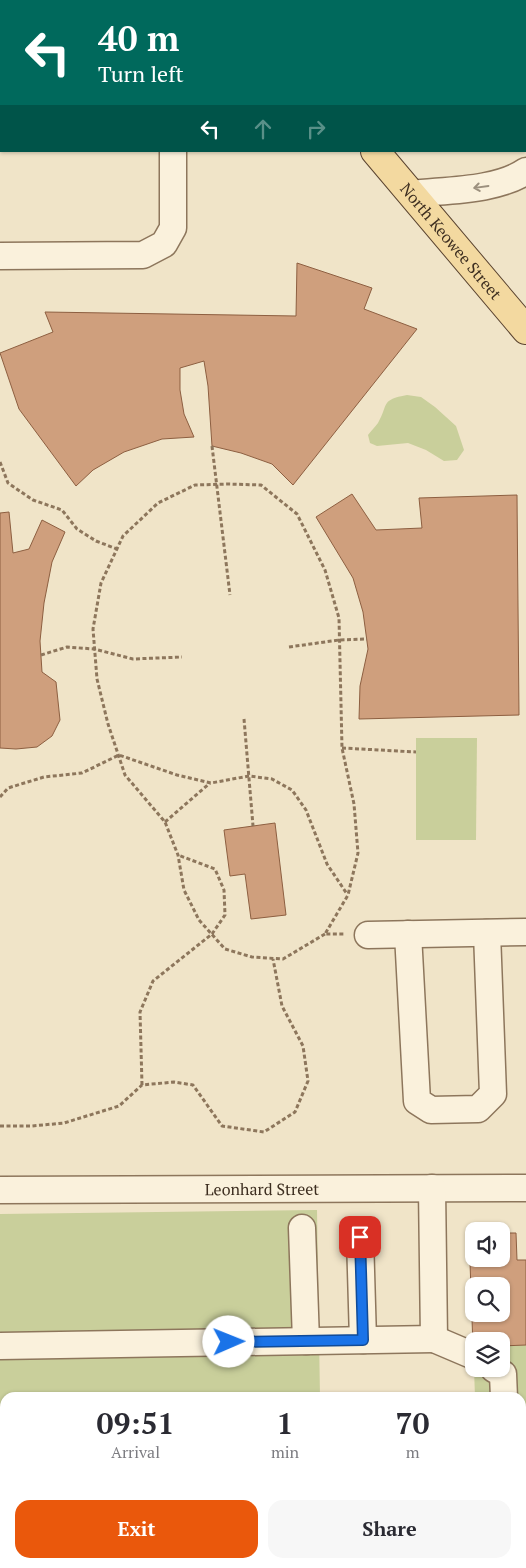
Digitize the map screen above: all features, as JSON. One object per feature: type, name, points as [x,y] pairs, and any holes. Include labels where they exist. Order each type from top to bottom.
[{"type":"main road","name":"North Keowee Street","points":[[376,152],[526,330]]},
{"type":"street","points":[[0,256],[143,255],[164,244],[173,228],[173,152]]},
{"type":"street","points":[[412,194],[482,187],[504,182],[526,171]]},
{"type":"street","points":[[368,935],[526,932]]},
{"type":"street","points":[[408,934],[417,1101],[431,1110],[478,1109],[493,1094],[488,933]]},
{"type":"street","points":[[432,1188],[434,1339]]},
{"type":"street","name":"Leonhard Street","points":[[0,1190],[526,1188]]},
{"type":"street","points":[[302,1228],[306,1341]]},
{"type":"street","points":[[360,1237],[363,1340]]},
{"type":"street","points":[[0,1346],[434,1339],[465,1352]]},
{"type":"street","points":[[503,1377],[504,1392]]},
{"type":"path","points":[[212,446],[230,595]]},
{"type":"path","points":[[0,462],[8,482],[33,500],[62,510],[78,529],[96,542],[118,549]]},
{"type":"path","points":[[217,484],[261,485],[297,514],[324,570],[339,618],[342,748],[354,804],[358,853],[348,895],[325,934],[283,959],[252,957],[225,949],[199,920],[184,890],[178,855],[166,822],[125,775],[108,724],[97,679],[92,629],[101,583],[123,536],[158,503],[196,485],[217,484]]},
{"type":"path","points":[[289,647],[339,640],[367,639]]},
{"type":"path","points":[[41,655],[66,647],[94,649],[133,659],[182,656]]},
{"type":"path","points":[[244,719],[254,826]]},
{"type":"path","points":[[342,748],[416,752]]},
{"type":"path","points":[[0,797],[8,788],[44,777],[82,772],[119,755],[177,775],[211,783],[249,776],[272,779],[292,790],[306,810],[327,864],[348,895]]},
{"type":"path","points":[[166,822],[211,783]]},
{"type":"path","points":[[142,1085],[140,1012],[153,982],[212,934],[225,915],[224,890],[215,869],[178,855]]},
{"type":"path","points":[[325,934],[368,935]]},
{"type":"path","points":[[0,1126],[64,1123],[119,1106],[142,1085],[174,1082],[193,1085],[222,1126],[264,1132],[295,1112],[308,1081],[303,1046],[282,1006],[273,958]]},
{"type":"green space","points":[[407,395],[421,397],[456,426],[464,450],[457,460],[444,461],[426,450],[408,443],[377,446],[370,443],[368,435],[378,423],[386,404],[393,399]]},
{"type":"green space","points":[[416,738],[477,738],[476,840],[416,840]]},
{"type":"green space","points":[[317,1210],[320,1392],[0,1392],[0,1214]]},
{"type":"green space","points":[[526,1345],[526,1392],[475,1392],[474,1377],[510,1377],[510,1346]]},
{"type":"building","points":[[297,263],[372,288],[364,309],[417,329],[293,485],[272,464],[241,453],[212,446],[208,386],[204,361],[180,368],[180,390],[184,414],[194,437],[162,439],[124,452],[93,470],[76,486],[19,409],[0,353],[53,332],[45,312],[296,316]]},
{"type":"building","points":[[352,494],[376,530],[422,528],[419,498],[517,495],[519,715],[359,719],[360,686],[368,649],[363,612],[353,578],[316,517]]},
{"type":"building","points":[[9,512],[13,553],[29,549],[42,520],[65,532],[52,562],[44,603],[40,641],[42,672],[56,682],[60,720],[52,736],[37,747],[16,749],[0,748],[0,513]]},
{"type":"building","points":[[275,823],[286,915],[251,919],[245,874],[230,876],[224,830]]},
{"type":"building","points":[[510,1233],[516,1233],[517,1260],[526,1260],[526,1345],[510,1346],[510,1332],[472,1332],[472,1322],[510,1322],[510,1277],[471,1277],[470,1267],[510,1267]]},
{"type":"route","points":[[229,1342],[363,1340],[360,1237]]}]
